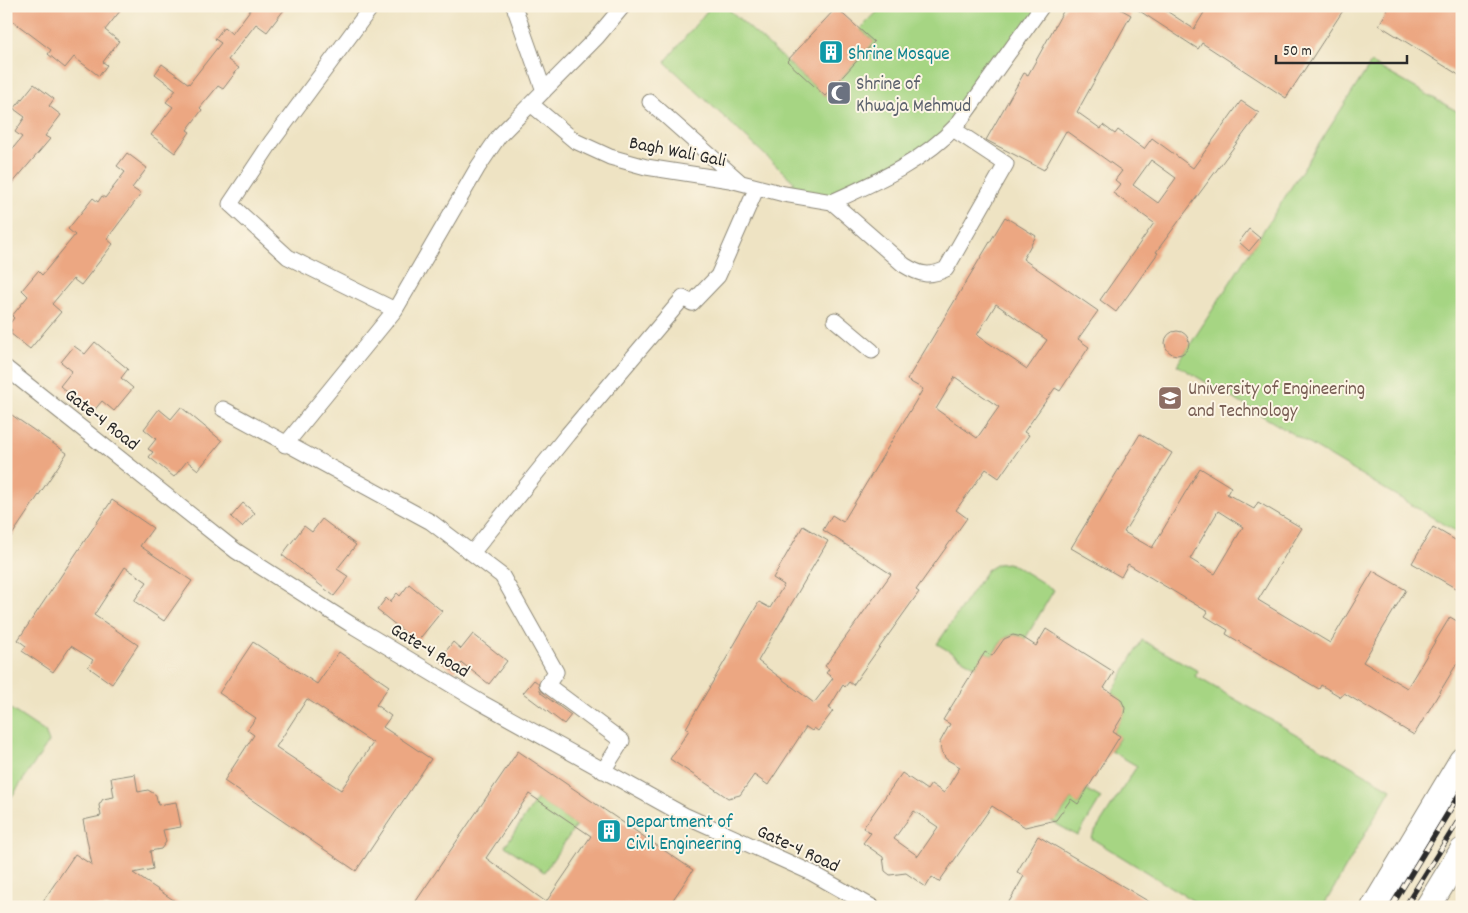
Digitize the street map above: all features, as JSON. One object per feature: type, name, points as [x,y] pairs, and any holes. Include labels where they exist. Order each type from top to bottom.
[{"type":"main road","points":[[1374,907],[1462,760]]},
{"type":"main road","points":[[1428,907],[1462,851]]},
{"type":"street","points":[[372,6],[272,141],[230,204],[288,257],[395,310]]},
{"type":"street","points":[[514,6],[544,91]]},
{"type":"street","points":[[285,445],[395,310],[498,136],[544,91],[624,6]]},
{"type":"street","points":[[832,202],[889,177],[953,129],[1042,6]]},
{"type":"street","points":[[650,102],[740,182]]},
{"type":"street","name":"Bagh Wali Gali","points":[[531,104],[575,141],[610,157],[646,167],[740,182],[832,202],[904,265],[917,273],[934,275],[946,269],[1006,164],[953,129]]},
{"type":"street","points":[[472,553],[568,434],[683,298],[692,303],[718,276],[757,187]]},
{"type":"street","points":[[835,320],[872,351]]},
{"type":"street","name":"Gate-4 Road","points":[[6,368],[236,551],[480,702],[603,771],[684,815],[812,873],[872,907]]},
{"type":"street","points":[[223,409],[285,445],[431,522],[502,576],[556,672],[547,685],[622,741],[603,771]]},
{"type":"green space","name":"Shrine of Khwaja Mehmud","points":[[711,6],[725,6],[825,96],[874,42],[860,29],[883,6],[1042,6],[953,129],[832,202],[784,194],[794,182],[665,62]]},
{"type":"green space","points":[[1371,63],[1462,114],[1462,535],[1177,365]]},
{"type":"green space","points":[[1008,563],[1054,590],[1025,639],[1014,635],[1005,638],[992,656],[985,652],[976,667],[937,644],[987,570],[997,564]]},
{"type":"green space","points":[[1142,640],[1198,671],[1195,676],[1391,789],[1323,907],[1203,907],[1091,838],[1137,766],[1111,751],[1120,737],[1113,732],[1120,721],[1123,711],[1122,701],[1112,693]]},
{"type":"green space","points":[[6,706],[45,732],[49,742],[6,805]]},
{"type":"green space","points":[[1087,790],[1101,798],[1078,836],[1051,821],[1059,817],[1071,799],[1078,804]]},
{"type":"green space","points":[[537,799],[576,826],[544,872],[505,846]]},
{"type":"building","points":[[13,6],[124,6],[105,30],[119,41],[103,62],[107,65],[99,76],[74,57],[65,68],[48,54],[51,50],[6,16]]},
{"type":"building","points":[[253,6],[287,6],[267,32],[256,24],[228,60],[239,68],[223,89],[218,86],[200,108],[202,110],[187,130],[190,132],[175,153],[151,135],[173,107],[166,102],[176,90],[155,74],[162,64],[189,84],[221,43],[215,39],[224,27],[232,34]]},
{"type":"building","points":[[1066,6],[1115,6],[1131,15],[1077,112],[1101,129],[1103,125],[1115,134],[1118,130],[1144,149],[1152,138],[1193,168],[1241,101],[1259,113],[1156,252],[1158,253],[1116,312],[1100,300],[1154,223],[1113,193],[1120,184],[1115,180],[1122,171],[1066,131],[1044,170],[986,140],[1024,73],[1028,75]],"holes":[[[1151,160],[1176,178],[1158,203],[1133,185]]]},
{"type":"building","points":[[1132,6],[1159,6],[1194,29],[1208,6],[1346,6],[1286,98],[1202,43],[1198,49]]},
{"type":"building","points":[[1390,6],[1462,6],[1462,77],[1379,25]]},
{"type":"building","name":"Shrine Mosque","points":[[836,8],[874,42],[825,96],[787,61]]},
{"type":"building","points":[[34,84],[54,99],[49,106],[61,115],[45,136],[50,139],[6,191],[6,157],[22,137],[15,132],[25,117],[14,109]]},
{"type":"building","points":[[127,153],[147,168],[132,188],[141,194],[107,239],[113,244],[81,285],[73,279],[52,304],[61,312],[30,349],[10,333],[12,330],[7,327],[14,318],[12,316],[28,296],[22,290],[38,271],[42,275],[75,235],[68,229],[93,198],[98,202],[102,196],[105,198],[125,172],[117,166]]},
{"type":"building","points":[[1005,217],[1036,236],[1023,259],[1098,311],[1078,339],[1089,347],[1060,391],[1055,388],[1024,432],[1029,435],[999,478],[986,469],[956,510],[967,518],[916,590],[919,592],[853,685],[849,682],[845,687],[843,685],[829,708],[833,711],[818,731],[814,728],[812,731],[806,727],[768,785],[754,775],[740,795],[728,798],[670,759],[689,730],[686,728],[759,602],[770,608],[784,585],[773,578],[803,526],[828,541],[758,661],[814,703],[833,678],[826,673],[829,669],[825,666],[891,574],[823,530],[832,515],[843,522],[923,389],[907,380]],"holes":[[[996,304],[1047,340],[1027,369],[977,335]],[[955,377],[999,407],[977,438],[936,409]]]},
{"type":"building","points":[[1249,229],[1260,238],[1249,251],[1239,242]]},
{"type":"building","points":[[1177,331],[1185,335],[1189,343],[1185,351],[1177,355],[1169,351],[1165,343],[1169,335]]},
{"type":"building","points":[[95,342],[128,369],[121,378],[133,388],[114,411],[102,401],[92,413],[60,386],[72,371],[61,362],[74,346],[85,354]]},
{"type":"building","points":[[181,407],[222,441],[198,470],[187,461],[174,477],[149,457],[153,452],[148,449],[156,439],[144,429],[159,409],[171,419]]},
{"type":"building","points":[[6,411],[67,453],[6,544]]},
{"type":"building","points":[[1140,434],[1172,453],[1124,532],[1152,548],[1200,468],[1231,487],[1227,494],[1254,509],[1258,502],[1302,528],[1258,600],[1330,643],[1373,571],[1406,590],[1363,662],[1407,688],[1450,617],[1462,624],[1462,655],[1414,735],[1344,693],[1341,697],[1321,685],[1319,689],[1226,634],[1228,630],[1205,616],[1208,612],[1128,564],[1121,577],[1071,548]],"holes":[[[1218,511],[1243,527],[1215,574],[1190,559]]]},
{"type":"building","points":[[112,500],[153,528],[140,546],[192,581],[164,621],[134,601],[147,582],[125,567],[94,615],[138,645],[112,684],[88,667],[93,660],[71,646],[53,672],[22,651],[26,646],[18,640]]},
{"type":"building","points":[[243,503],[255,513],[242,527],[231,517]]},
{"type":"building","points":[[322,519],[356,545],[337,569],[349,577],[334,596],[282,555],[304,526],[312,532]]},
{"type":"building","points":[[1433,527],[1462,544],[1462,592],[1412,563]]},
{"type":"building","points":[[409,584],[442,611],[417,642],[377,610],[386,598],[390,602],[397,593],[400,596]]},
{"type":"building","points":[[1046,629],[1114,672],[1104,688],[1121,699],[1125,708],[1124,714],[1113,732],[1120,736],[1078,804],[1071,799],[1056,820],[1025,827],[992,806],[939,882],[932,877],[926,887],[906,873],[890,875],[885,871],[883,857],[863,843],[871,833],[863,828],[902,773],[927,790],[931,784],[944,793],[960,767],[946,759],[941,751],[940,742],[950,724],[943,720],[985,652],[992,656],[1004,639],[1013,635],[1022,637],[1036,646]],"holes":[[[914,811],[938,827],[918,856],[894,839]]]},
{"type":"building","points":[[473,634],[507,661],[489,684],[462,663],[454,672],[439,660],[453,642],[461,649]]},
{"type":"building","points":[[253,642],[317,684],[339,652],[389,686],[376,705],[391,716],[383,727],[431,759],[356,871],[224,781],[254,735],[247,730],[256,718],[219,693]],"holes":[[[307,699],[373,743],[341,790],[276,747]]]},
{"type":"building","points":[[534,680],[538,683],[541,693],[571,715],[564,724],[523,693]]},
{"type":"building","name":"Department of Civil Engineering","points":[[518,751],[693,870],[668,907],[412,907]],"holes":[[[529,794],[591,836],[546,902],[486,858]]]},
{"type":"building","points":[[135,774],[138,792],[148,790],[156,795],[158,805],[176,802],[181,827],[163,830],[166,842],[161,849],[150,851],[153,869],[133,873],[184,907],[39,907],[75,854],[92,865],[83,820],[101,816],[99,805],[103,799],[114,797],[111,778]]},
{"type":"building","points":[[1038,836],[1158,907],[1006,907],[1024,876],[1017,872]]},
{"type":"railway","points":[[1391,907],[1462,790]]},
{"type":"railway","points":[[1405,907],[1462,815]]},
{"type":"place","name":"Shrine Mosque","points":[[831,52]]},
{"type":"place","name":"Shrine of Khwaja Mehmud","points":[[839,93]]},
{"type":"place","name":"University of Engineering and Technology","points":[[1170,398]]},
{"type":"place","name":"Department of Civil Engineering","points":[[609,831]]}]
